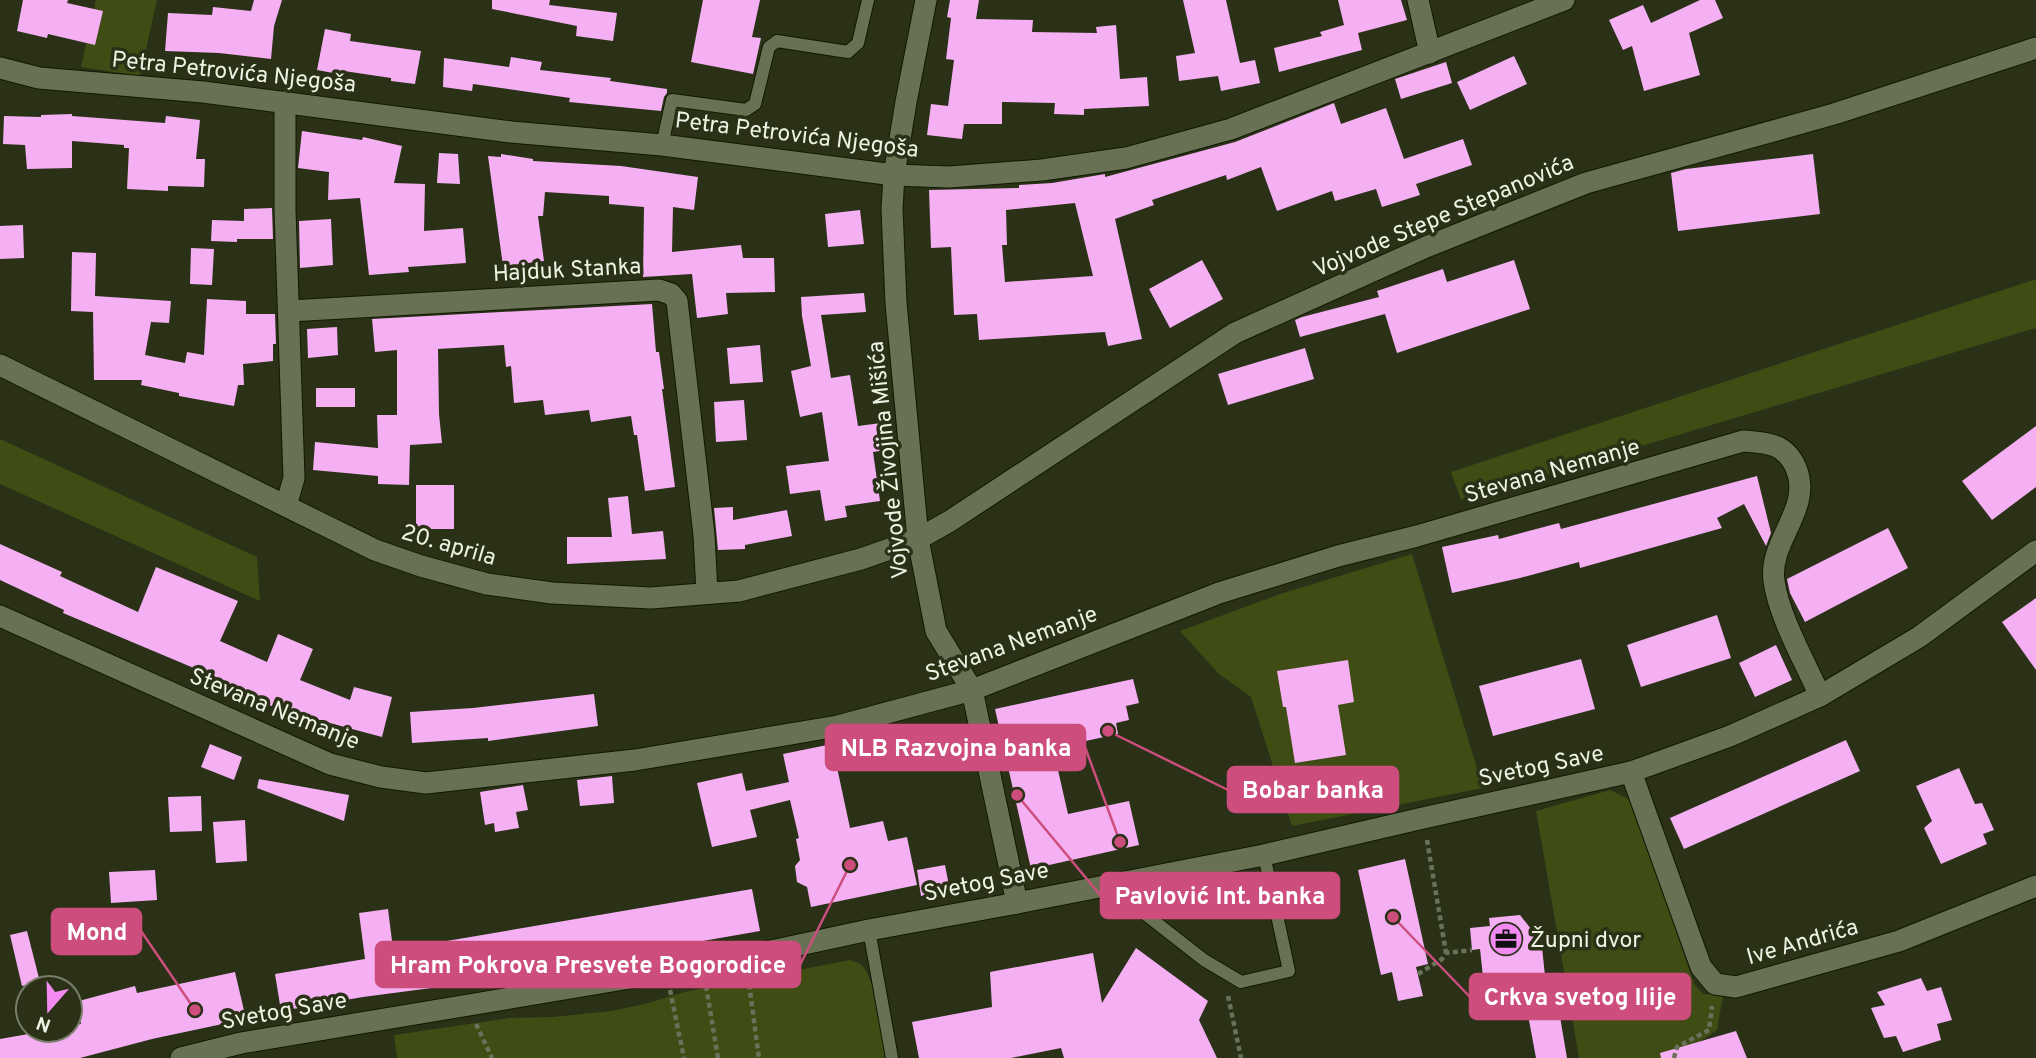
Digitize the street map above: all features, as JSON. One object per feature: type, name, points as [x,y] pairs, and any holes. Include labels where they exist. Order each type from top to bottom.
[{"type":"street","name":"Vojvode Živojina Mišića","points":[[926,0],[894,175],[892,209],[896,303],[918,539],[936,631],[972,690],[1017,903]]},
{"type":"street","points":[[1418,0],[1430,53]]},
{"type":"street","name":"Petra Petrovića Njegoša","points":[[0,68],[39,78],[203,92],[511,132],[662,145],[894,175],[949,177],[1042,170],[1126,158],[1231,130],[1564,0]]},
{"type":"street","name":"Vojvode Stepe Stepanovića","points":[[918,539],[950,521],[1235,333],[1426,247],[1586,183],[1834,114],[2036,48]]},
{"type":"street","points":[[285,102],[285,210],[294,478],[286,506]]},
{"type":"street","name":"Hajduk Stanka","points":[[289,311],[659,290],[671,294],[677,301],[704,535],[706,593]]},
{"type":"street","name":"20. aprila","points":[[0,365],[375,550],[487,584],[552,593],[651,598],[739,591],[861,559],[918,539]]},
{"type":"street","name":"Stevana Nemanje","points":[[0,616],[330,764],[381,777],[426,783],[635,760],[838,726],[972,690],[1220,593],[1338,556],[1417,536],[1743,441],[1773,444],[1789,454],[1798,471],[1798,503],[1776,554],[1773,579],[1781,610],[1820,696]]},
{"type":"street","name":"Svetog Save","points":[[181,1058],[209,1055],[241,1044],[702,966],[869,930],[1264,855],[1631,772],[1730,736],[1820,696],[1919,638],[2036,551]]},
{"type":"street","points":[[1631,772],[1701,967],[1715,984]]},
{"type":"street","name":"Ive Andrića","points":[[1715,984],[1736,987],[1899,941],[2036,886]]},
{"type":"lane","points":[[662,145],[672,100],[746,110],[755,104],[769,47],[777,41],[848,52],[858,43],[868,0]]},
{"type":"lane","points":[[1108,885],[1204,960],[1241,982],[1289,971],[1264,855]]},
{"type":"lane","points":[[869,930],[892,1058]]},
{"type":"path","points":[[1418,974],[1442,960],[1446,953],[1423,818]]},
{"type":"path","points":[[1446,953],[1472,950]]},
{"type":"path","points":[[746,957],[759,1058]]},
{"type":"path","points":[[702,966],[718,1058]]},
{"type":"path","points":[[1223,971],[1241,1058]]},
{"type":"path","points":[[666,972],[684,1058]]},
{"type":"path","points":[[1674,1058],[1677,1047],[1709,1030],[1715,984]]},
{"type":"path","points":[[467,1005],[492,1058]]},
{"type":"green space","points":[[96,0],[157,0],[140,76],[81,67]]},
{"type":"green space","points":[[2036,279],[2036,328],[1461,500],[1451,472]]},
{"type":"green space","points":[[0,439],[257,557],[260,601],[0,484]]},
{"type":"green space","points":[[1412,554],[1483,788],[1292,826],[1251,697],[1219,674],[1180,631],[1280,594]]},
{"type":"green space","points":[[1610,790],[1634,802],[1694,984],[1703,994],[1723,995],[1717,1030],[1680,1058],[1579,1058],[1536,811]]},
{"type":"green space","points":[[850,960],[861,965],[871,982],[888,1058],[397,1058],[394,1035],[510,1018],[611,1011],[684,992]]},
{"type":"building","points":[[23,0],[68,0],[67,3],[103,11],[95,45],[48,34],[47,38],[17,31]]},
{"type":"building","points":[[254,0],[282,0],[274,26],[271,59],[165,51],[168,13],[212,15],[213,7],[251,11]]},
{"type":"building","points":[[492,0],[550,0],[549,5],[617,13],[613,41],[576,36],[577,26],[492,9]]},
{"type":"building","points":[[703,0],[760,0],[752,37],[761,38],[753,74],[691,62]]},
{"type":"building","points":[[950,0],[979,0],[976,19],[1033,20],[1032,32],[1097,33],[1096,27],[1116,25],[1120,79],[1147,77],[1149,106],[1084,109],[1084,115],[1054,114],[1055,103],[1002,102],[1002,124],[964,124],[962,139],[927,135],[931,104],[948,106],[954,60],[946,59],[951,18],[947,17]]},
{"type":"building","points":[[1183,0],[1226,0],[1240,63],[1255,60],[1260,83],[1221,91],[1218,76],[1179,81],[1176,56],[1195,53]]},
{"type":"building","points":[[1338,0],[1401,0],[1407,20],[1358,33],[1362,50],[1279,72],[1274,48],[1322,36],[1320,32],[1344,25]]},
{"type":"building","points":[[1700,0],[1715,0],[1723,18],[1689,33],[1700,75],[1644,91],[1632,46],[1623,50],[1609,20],[1643,5],[1651,23]]},
{"type":"building","points":[[325,29],[351,34],[350,41],[421,51],[415,84],[344,71],[344,75],[317,70]]},
{"type":"building","points":[[1514,56],[1527,84],[1470,110],[1457,82]]},
{"type":"building","points":[[511,57],[542,62],[540,70],[611,78],[610,81],[667,89],[667,93],[661,111],[569,102],[570,98],[473,84],[472,91],[443,87],[444,58],[509,67]]},
{"type":"building","points":[[1446,62],[1452,83],[1401,99],[1395,79]]},
{"type":"building","points":[[1334,103],[1341,124],[1386,108],[1404,159],[1463,139],[1472,165],[1416,184],[1420,195],[1382,207],[1376,189],[1335,201],[1332,191],[1277,211],[1261,167],[1227,180],[1226,175],[1152,200],[1154,205],[1115,219],[1142,339],[1108,346],[1105,332],[979,340],[977,314],[954,315],[951,247],[931,248],[929,190],[1019,188],[1019,185],[1052,183],[1105,174],[1105,177],[1235,142]],"holes":[[[1075,203],[1093,276],[1005,282],[1002,245],[1007,245],[1006,210]]]},
{"type":"building","points":[[72,114],[165,123],[166,116],[200,120],[196,159],[205,159],[204,187],[168,186],[168,191],[127,189],[129,148],[124,148],[124,145],[72,141],[72,168],[27,169],[25,145],[3,144],[4,116]]},
{"type":"building","points":[[302,131],[362,140],[363,137],[402,146],[394,183],[425,184],[424,231],[463,228],[466,263],[408,267],[409,272],[369,275],[360,198],[328,200],[329,172],[298,168]]},
{"type":"building","points":[[439,153],[458,154],[460,184],[437,183]]},
{"type":"building","points":[[501,154],[533,161],[621,166],[698,177],[694,210],[673,207],[672,252],[741,245],[743,258],[774,258],[775,292],[726,293],[728,314],[697,318],[692,274],[643,277],[644,207],[609,204],[609,196],[545,192],[543,216],[538,216],[544,261],[503,266],[488,156],[501,157]]},
{"type":"building","points":[[1813,154],[1820,214],[1678,231],[1671,173]]},
{"type":"building","points":[[272,208],[273,239],[211,241],[212,220],[244,221],[244,209]]},
{"type":"building","points":[[860,210],[864,244],[828,247],[825,214]]},
{"type":"building","points":[[331,219],[333,265],[300,268],[299,221]]},
{"type":"building","points":[[23,225],[24,258],[0,259],[0,226]]},
{"type":"building","points":[[191,248],[214,249],[212,285],[190,284]]},
{"type":"building","points":[[72,252],[96,253],[95,296],[171,301],[169,323],[151,322],[145,355],[185,363],[187,352],[204,355],[207,299],[246,301],[246,314],[275,314],[276,344],[273,344],[273,361],[243,364],[244,385],[238,385],[234,406],[179,396],[179,393],[141,385],[142,380],[94,380],[93,312],[71,311]]},
{"type":"building","points":[[1202,260],[1223,299],[1170,328],[1149,289]]},
{"type":"building","points":[[1514,260],[1530,309],[1397,353],[1385,314],[1300,337],[1295,320],[1302,317],[1379,297],[1377,291],[1443,269],[1447,282]]},
{"type":"building","points":[[864,293],[866,312],[821,315],[831,378],[850,375],[858,426],[889,422],[893,449],[873,452],[880,501],[845,506],[847,517],[825,521],[820,490],[790,494],[786,466],[829,461],[822,412],[800,417],[791,371],[811,366],[801,297]]},
{"type":"building","points":[[652,304],[675,487],[645,491],[637,435],[634,435],[631,416],[591,422],[589,410],[545,415],[543,400],[514,403],[511,366],[506,367],[504,345],[438,349],[442,443],[410,445],[409,485],[378,484],[378,476],[313,470],[315,442],[378,448],[377,415],[397,415],[397,350],[375,352],[372,319]]},
{"type":"building","points":[[337,327],[338,355],[308,358],[307,329]]},
{"type":"building","points":[[760,345],[763,382],[730,384],[727,348]]},
{"type":"building","points":[[1305,348],[1314,379],[1228,405],[1218,374]]},
{"type":"building","points":[[316,388],[355,388],[355,407],[316,407]]},
{"type":"building","points":[[744,400],[747,440],[716,442],[714,402]]},
{"type":"building","points":[[2036,426],[2036,487],[1992,520],[1962,481]]},
{"type":"building","points":[[1757,476],[1771,533],[1766,546],[1744,504],[1717,518],[1722,528],[1580,568],[1579,562],[1452,593],[1442,547],[1498,535],[1499,539],[1559,523],[1561,529]]},
{"type":"building","points":[[416,485],[454,485],[454,529],[416,529]]},
{"type":"building","points":[[628,496],[632,534],[663,531],[666,559],[567,564],[567,537],[612,537],[608,498]]},
{"type":"building","points":[[733,507],[733,520],[787,510],[792,536],[745,545],[745,549],[718,550],[714,508]]},
{"type":"building","points":[[1888,528],[1908,568],[1805,622],[1790,593],[1787,579]]},
{"type":"building","points":[[0,544],[62,572],[60,576],[138,612],[156,567],[238,601],[220,641],[267,662],[278,634],[313,649],[300,680],[350,700],[354,687],[392,697],[382,737],[311,718],[310,721],[269,705],[270,703],[208,674],[63,613],[64,610],[0,580]]},
{"type":"building","points":[[2036,598],[2036,670],[2002,622]]},
{"type":"building","points":[[1717,615],[1731,658],[1641,687],[1627,645]]},
{"type":"building","points":[[1776,645],[1792,680],[1755,697],[1739,663]]},
{"type":"building","points":[[1581,659],[1595,709],[1493,736],[1479,686]]},
{"type":"building","points":[[1348,660],[1354,702],[1338,705],[1346,755],[1295,763],[1277,671]]},
{"type":"building","points":[[1133,679],[1139,703],[1126,706],[1129,720],[1116,723],[1118,734],[1053,748],[1068,814],[1129,801],[1139,845],[1031,869],[995,709]]},
{"type":"building","points":[[594,694],[598,726],[488,741],[488,738],[412,743],[410,712],[473,708]]},
{"type":"building","points":[[1846,740],[1860,771],[1684,849],[1670,818]]},
{"type":"building","points":[[210,744],[242,757],[234,780],[201,767]]},
{"type":"building","points":[[832,744],[850,828],[883,821],[888,841],[907,837],[917,885],[811,907],[807,887],[797,882],[795,866],[800,860],[796,839],[799,838],[790,800],[750,810],[757,837],[712,847],[697,783],[742,773],[746,791],[789,782],[783,754]]},
{"type":"building","points":[[1959,768],[1975,804],[1982,803],[1994,830],[1983,834],[1987,844],[1941,864],[1924,828],[1932,821],[1916,786]]},
{"type":"building","points":[[612,776],[614,803],[580,806],[577,780]]},
{"type":"building","points":[[259,779],[349,795],[344,821],[257,788]]},
{"type":"building","points":[[523,785],[528,810],[516,812],[519,828],[495,832],[494,823],[485,825],[480,792]]},
{"type":"building","points":[[201,796],[202,831],[170,832],[168,797]]},
{"type":"building","points":[[245,820],[247,861],[216,863],[213,822]]},
{"type":"building","points":[[1405,859],[1428,964],[1416,967],[1423,996],[1398,1001],[1392,972],[1381,975],[1358,870]]},
{"type":"building","points":[[945,865],[950,891],[921,896],[917,870]]},
{"type":"building","points":[[155,870],[157,900],[111,903],[109,872]]},
{"type":"building","points":[[752,889],[760,931],[439,987],[281,1011],[275,974],[365,959],[359,913],[388,909],[394,957],[436,951],[435,943]]},
{"type":"building","points":[[1520,915],[1531,929],[1540,928],[1547,995],[1556,993],[1567,1058],[1536,1058],[1521,977],[1483,977],[1480,949],[1472,950],[1470,928],[1490,926],[1489,918]]},
{"type":"building","points":[[27,931],[38,974],[19,974],[10,935]]},
{"type":"building","points":[[1136,948],[1208,1001],[1199,1020],[1217,1058],[1064,1058],[1061,1048],[1011,1058],[919,1058],[912,1022],[992,1007],[990,972],[1093,953],[1102,1003]]},
{"type":"building","points":[[235,972],[246,1019],[80,1058],[0,1058],[0,1039],[14,1037],[14,1044],[84,1044],[84,1000],[135,986],[137,993]]},
{"type":"building","points":[[1921,978],[1927,991],[1941,987],[1952,1020],[1937,1024],[1941,1040],[1903,1052],[1896,1036],[1884,1038],[1871,1008],[1885,1005],[1877,992]]},
{"type":"building","points":[[1736,1031],[1747,1058],[1661,1058],[1660,1053]]},
{"type":"place","name":"Bobar banka","points":[[1108,731]]},
{"type":"place","name":"Pavlović Int. banka","points":[[1017,795]]},
{"type":"place","name":"NLB Razvojna banka","points":[[1120,842]]},
{"type":"place","name":"Hram Pokrova Presvete Bogorodice","points":[[850,865]]},
{"type":"place","name":"Crkva svetog Ilije","points":[[1393,917]]},
{"type":"place","name":"Župni dvor","points":[[1506,939]]},
{"type":"place","name":"Mond","points":[[195,1010]]}]
